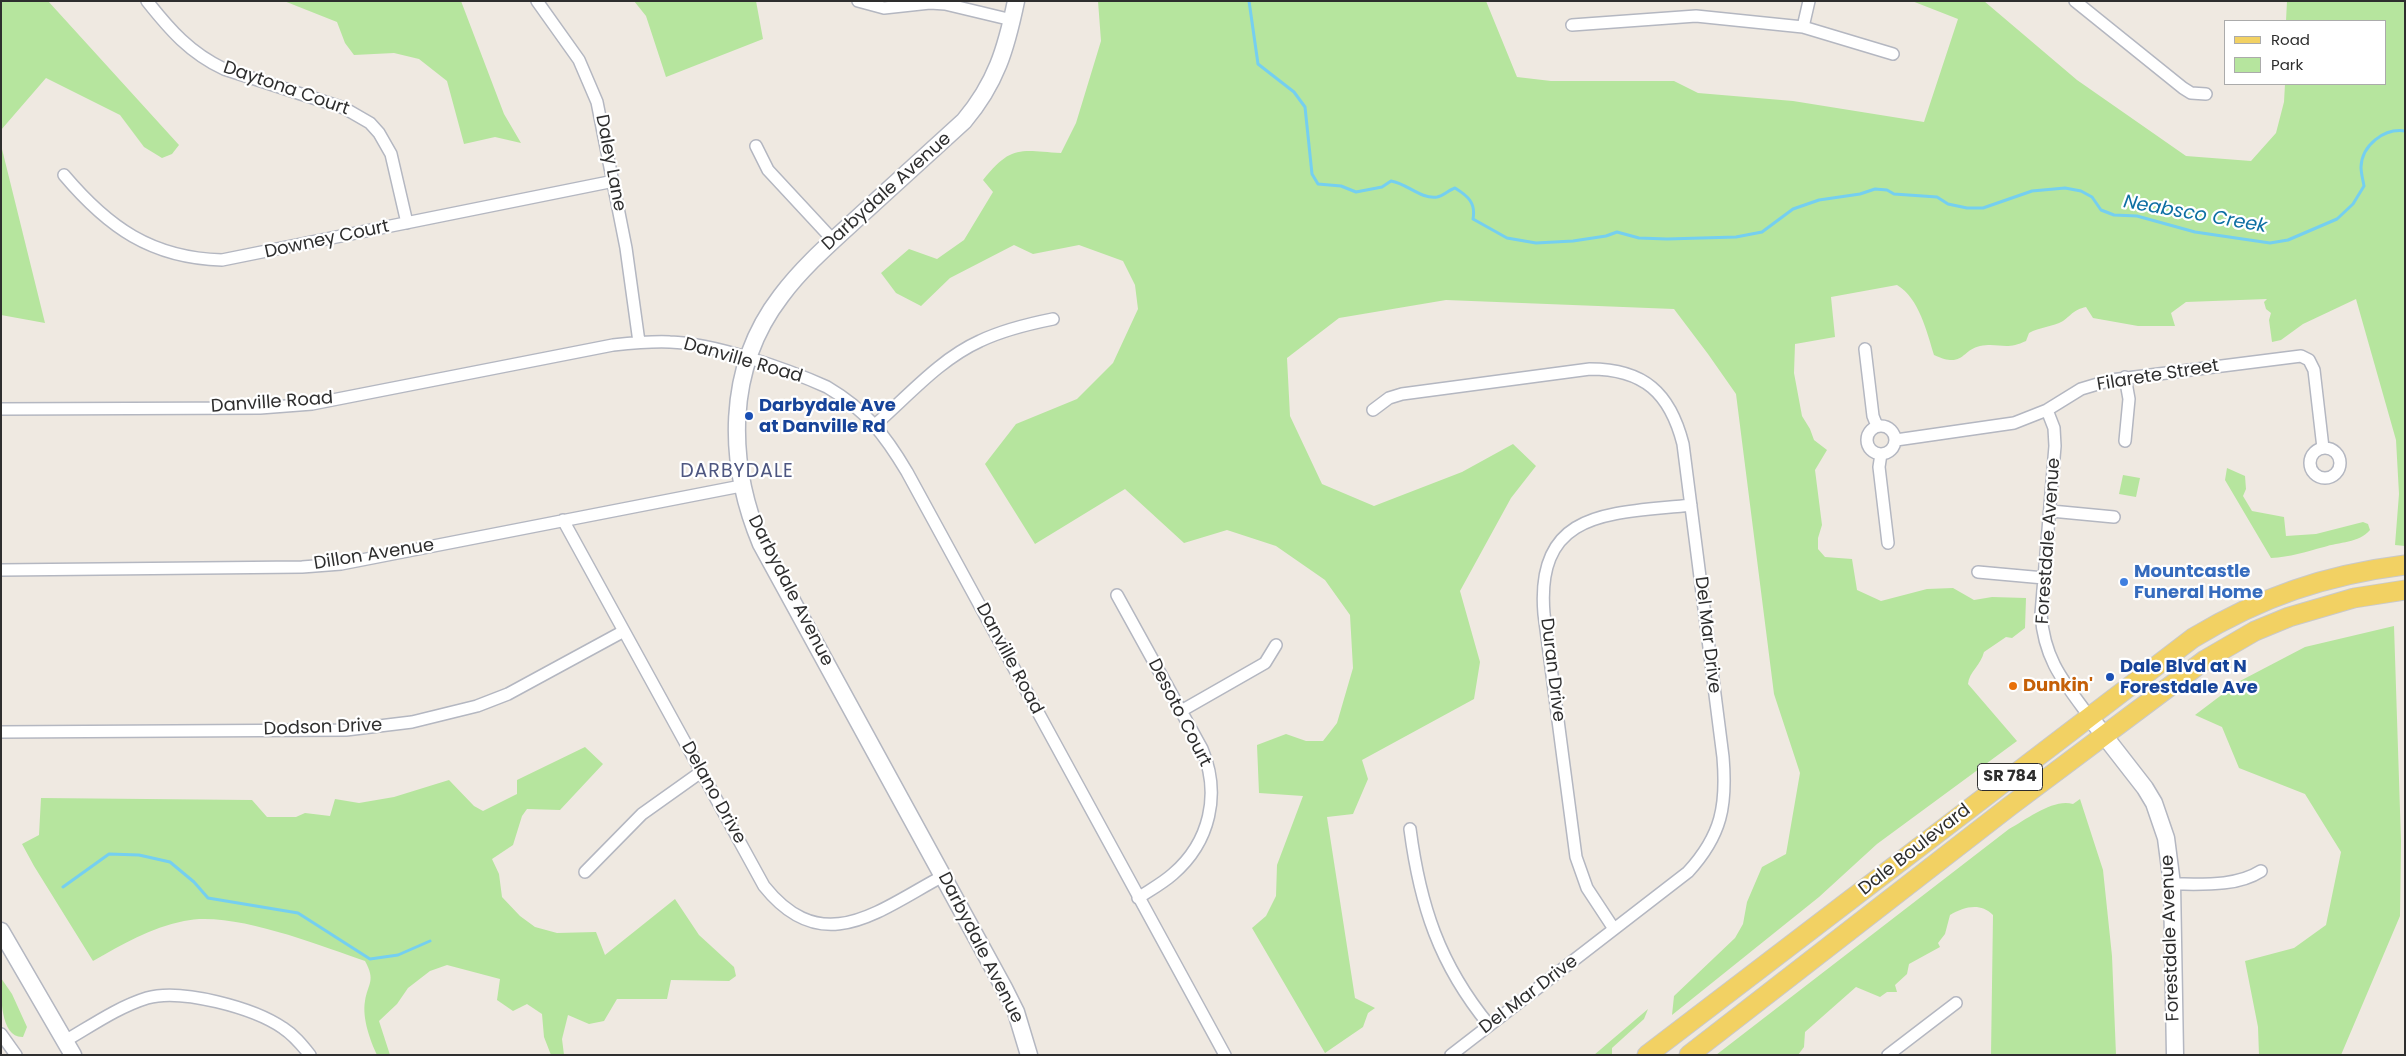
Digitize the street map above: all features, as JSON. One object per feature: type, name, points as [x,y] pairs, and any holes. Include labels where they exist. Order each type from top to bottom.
[{"type":"main road","name":"Dale Boulevard","points":[[1648,1055],[2193,638],[2248,608],[2304,585],[2338,576],[2405,565]]},
{"type":"main road","name":"Dale Boulevard","points":[[1689,1055],[2104,735],[2205,660],[2255,631],[2322,606],[2354,598],[2405,590]]},
{"type":"street","name":"Daytona Court","points":[[147,1],[179,40],[208,61],[224,69],[344,108],[370,123],[383,138],[391,154],[407,223]]},
{"type":"street","name":"Daley Lane","points":[[537,1],[566,39],[588,78],[599,110],[626,248],[639,342]]},
{"type":"street","points":[[858,1],[884,8],[930,3],[945,4],[1012,20]]},
{"type":"street","name":"Darbydale Avenue","points":[[1016,1],[999,67],[978,105],[964,121],[833,240],[795,278],[764,321],[748,359],[737,419],[737,461],[741,486],[751,520],[761,544],[1004,988],[1016,1012],[1029,1055]]},
{"type":"street","points":[[1803,27],[1809,1]]},
{"type":"street","points":[[2075,1],[2183,88],[2191,93],[2206,94]]},
{"type":"street","points":[[1572,24],[1690,16],[1803,27],[1893,54]]},
{"type":"street","points":[[756,146],[768,170],[833,240]]},
{"type":"street","name":"Downey Court","points":[[64,175],[84,199],[117,228],[157,248],[206,260],[236,259],[614,181]]},
{"type":"street","points":[[876,424],[932,374],[965,349],[993,335],[1053,319]]},
{"type":"street","name":"Danville Road","points":[[1,409],[260,408],[312,404],[613,345],[639,342],[691,344],[748,359],[827,387],[858,407],[876,424],[907,472],[1224,1055]]},
{"type":"street","points":[[1865,349],[1873,419],[1877,426]]},
{"type":"street","name":"Filarete Street","points":[[1896,440],[2014,423],[2047,410],[2091,385],[2125,378],[2294,356],[2306,358],[2314,370],[2322,448]]},
{"type":"street","name":"Del Mar Drive","points":[[1373,410],[1389,398],[1402,394],[1590,369],[1620,371],[1634,376],[1657,390],[1673,412],[1683,444],[1723,756],[1724,802],[1716,832],[1700,859],[1688,872],[1451,1055]]},
{"type":"street","points":[[2125,378],[2129,399],[2125,441]]},
{"type":"street","name":"Forestdale Avenue","points":[[2047,410],[2054,428],[2056,446],[2041,614],[2046,649],[2058,673],[2145,788],[2154,803],[2166,838],[2172,884],[2175,1055]]},
{"type":"street","points":[[1877,426],[1889,428],[1894,433],[1896,440],[1892,450],[1881,454],[1871,450],[1867,442],[1870,431],[1877,426]]},
{"type":"street","points":[[1881,454],[1879,463],[1888,543]]},
{"type":"street","name":"Dillon Avenue","points":[[1,570],[323,566],[741,486]]},
{"type":"street","name":"Duran Drive","points":[[1614,929],[1587,888],[1576,857],[1544,614],[1543,580],[1549,561],[1559,544],[1582,524],[1608,515],[1690,505]]},
{"type":"street","points":[[2050,511],[2114,517]]},
{"type":"street","name":"Delano Drive","points":[[563,520],[764,886],[783,908],[805,920],[830,925],[858,920],[943,876]]},
{"type":"street","points":[[1978,572],[2044,578]]},
{"type":"street","name":"Desoto Court","points":[[1117,595],[1207,762],[1212,790],[1211,810],[1202,838],[1183,864],[1171,876],[1138,898]]},
{"type":"street","name":"Dodson Drive","points":[[1,732],[346,730],[412,722],[453,713],[508,694],[624,632]]},
{"type":"street","points":[[1181,711],[1265,663],[1276,646]]},
{"type":"street","points":[[586,872],[642,814],[673,790],[701,772]]},
{"type":"street","points":[[1410,829],[1421,893],[1436,942],[1459,985],[1489,1025]]},
{"type":"street","points":[[2172,884],[2209,884],[2244,880],[2261,871]]},
{"type":"street","points":[[1,931],[69,1048],[134,1003],[155,996],[177,995],[193,996],[254,1013],[269,1020],[296,1039],[310,1055]]},
{"type":"street","points":[[1888,1055],[1956,1003]]},
{"type":"street","points":[[1,1034],[16,1055]]},
{"type":"green space","points":[[1,1],[48,1],[179,145],[172,154],[162,158],[144,147],[120,115],[46,78],[1,130]]},
{"type":"green space","points":[[284,1],[461,1],[504,114],[521,143],[495,137],[464,144],[447,81],[419,59],[394,53],[354,55],[345,43],[337,22]]},
{"type":"green space","points":[[634,1],[756,1],[763,39],[666,77],[646,16]]},
{"type":"green space","points":[[1098,1],[1486,1],[1517,77],[1551,81],[1674,81],[1698,93],[1793,101],[1924,122],[1958,19],[1912,1],[1984,1],[2077,80],[2186,156],[2251,161],[2276,133],[2284,102],[2285,85],[2386,85],[2386,20],[2286,20],[2287,1],[2405,1],[2405,546],[2395,545],[2399,494],[2396,440],[2356,299],[2303,324],[2281,340],[2272,342],[2269,320],[2271,313],[2266,309],[2264,302],[2267,299],[2186,302],[2171,313],[2175,326],[2138,326],[2093,318],[2086,307],[2076,311],[2059,323],[2029,333],[2026,341],[2019,344],[1980,346],[1957,359],[1951,360],[1934,355],[1917,307],[1905,291],[1897,285],[1831,297],[1835,337],[1795,344],[1794,373],[1802,416],[1814,440],[1827,450],[1815,470],[1822,525],[1818,538],[1818,549],[1825,557],[1852,559],[1857,590],[1881,601],[1927,589],[1953,588],[1974,600],[1992,597],[2026,598],[2025,628],[2012,638],[2006,637],[1984,652],[1970,676],[1968,684],[2017,741],[1877,844],[1819,897],[1672,1015],[1674,996],[1735,938],[1743,924],[1747,902],[1762,867],[1786,854],[1800,773],[1774,694],[1736,394],[1674,309],[1446,300],[1339,318],[1287,358],[1290,416],[1322,484],[1374,506],[1462,472],[1513,444],[1536,466],[1511,498],[1460,591],[1480,662],[1474,699],[1362,760],[1368,779],[1353,814],[1327,817],[1355,998],[1375,1008],[1368,1013],[1363,1027],[1325,1053],[1252,928],[1266,916],[1276,896],[1277,865],[1303,796],[1259,793],[1257,745],[1286,734],[1306,741],[1323,741],[1337,723],[1353,668],[1350,615],[1325,580],[1276,546],[1227,530],[1184,543],[1125,489],[1035,544],[985,464],[1016,424],[1077,399],[1113,363],[1138,309],[1135,285],[1123,261],[1079,245],[1033,254],[1014,245],[950,278],[921,306],[896,293],[881,273],[909,249],[937,259],[964,240],[993,192],[983,180],[1009,155],[1025,151],[1061,153],[1076,123],[1101,41]]},
{"type":"green space","points":[[1,145],[45,323],[1,315]]},
{"type":"green space","points":[[2227,468],[2245,476],[2246,489],[2243,496],[2252,511],[2284,517],[2286,536],[2316,534],[2363,522],[2368,524],[2370,530],[2348,542],[2271,558],[2225,480]]},
{"type":"green space","points":[[2123,475],[2140,478],[2136,497],[2119,494]]},
{"type":"green space","points":[[2394,626],[2401,841],[2400,916],[2341,1055],[2259,1055],[2258,1027],[2245,961],[2294,948],[2326,925],[2341,852],[2305,794],[2239,768],[2222,727],[2195,715],[2240,681],[2305,647]]},
{"type":"green space","points":[[585,747],[603,764],[560,810],[527,809],[522,816],[513,845],[492,859],[499,874],[502,897],[520,916],[535,927],[557,933],[596,932],[605,955],[675,899],[699,935],[734,967],[736,976],[729,981],[671,980],[667,999],[617,999],[604,1021],[589,1024],[568,1015],[562,1039],[564,1055],[551,1055],[544,1037],[542,1014],[527,1004],[513,1011],[497,1000],[500,979],[447,965],[430,971],[408,988],[397,1004],[379,1021],[390,1055],[377,1055],[369,1036],[364,1008],[371,978],[365,961],[300,938],[226,920],[203,919],[172,924],[148,932],[93,961],[22,844],[39,835],[41,798],[252,800],[267,817],[296,817],[305,813],[330,816],[335,799],[359,803],[394,797],[449,780],[474,806],[483,811],[517,794],[517,780]]},
{"type":"green space","points":[[2080,799],[2103,870],[2112,956],[2116,1055],[1991,1055],[1993,915],[1983,908],[1972,907],[1950,915],[1945,934],[1938,943],[1940,947],[1909,964],[1907,974],[1895,985],[1897,992],[1887,992],[1880,997],[1856,987],[1805,1032],[1804,1047],[1798,1055],[1716,1055],[2009,829],[2049,807],[2066,803],[2073,804]]},
{"type":"green space","points":[[1,978],[12,994],[27,1027],[23,1037],[15,1035],[10,1031],[6,1023],[3,1014]]},
{"type":"green space","points":[[1648,1009],[1644,1019],[1612,1048],[1612,1055],[1594,1055]]},
{"type":"waterway","name":"Neabsco Creek","points":[[1249,1],[1258,64],[1294,92],[1305,107],[1312,174],[1318,184],[1341,186],[1356,192],[1382,187],[1391,181],[1419,194],[1431,197],[1437,197],[1455,188],[1470,200],[1474,213],[1473,219],[1507,238],[1536,243],[1573,241],[1606,236],[1617,232],[1639,238],[1736,237],[1762,232],[1793,209],[1819,200],[1860,194],[1875,189],[1887,190],[1894,194],[1937,197],[1948,204],[1967,208],[1983,208],[2032,191],[2065,188],[2081,191],[2092,197],[2101,210],[2114,215],[2137,216],[2195,232],[2270,243],[2288,240],[2337,219],[2353,204],[2364,186],[2361,167],[2362,159],[2370,145],[2389,132],[2405,131]]},
{"type":"waterway","points":[[63,887],[109,854],[139,855],[170,862],[194,882],[208,898],[298,913],[370,959],[398,955],[430,941]]},
{"type":"place","name":"Darbydale Ave at Danville Rd","points":[[749,416]]},
{"type":"place","name":"Mountcastle Funeral Home","points":[[2124,582]]},
{"type":"place","name":"Dale Blvd at N Forestdale Ave","points":[[2110,677]]},
{"type":"place","name":"Dunkin'","points":[[2013,686]]},
{"type":"district","name":"DARBYDALE","points":[[737,472]]}]
